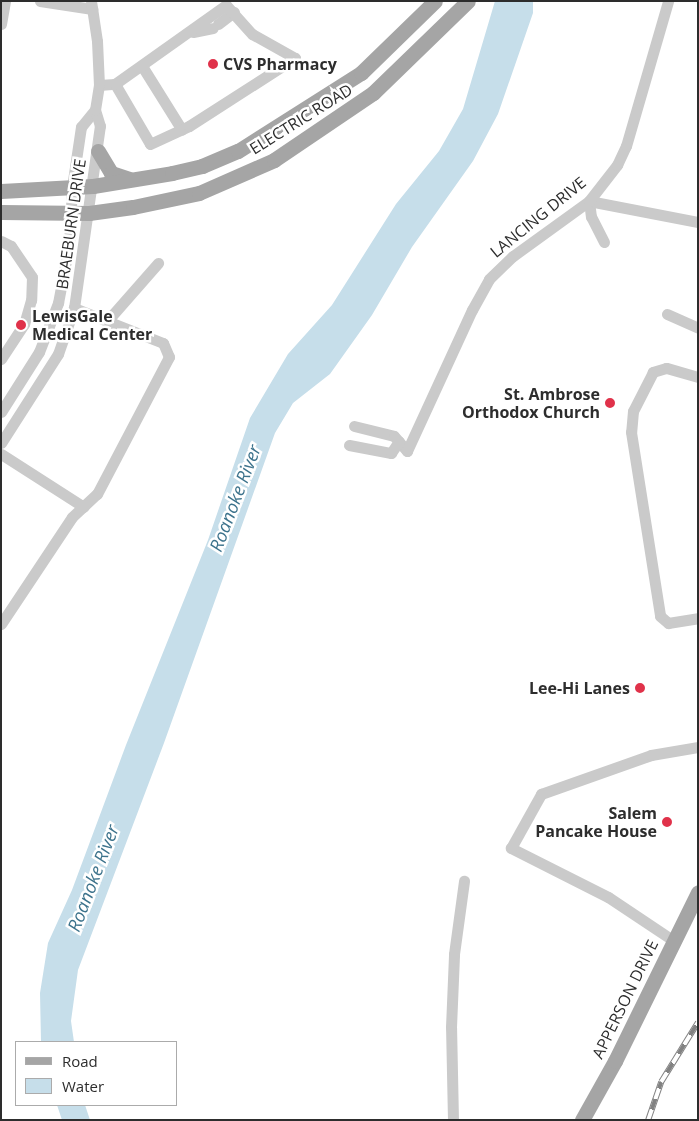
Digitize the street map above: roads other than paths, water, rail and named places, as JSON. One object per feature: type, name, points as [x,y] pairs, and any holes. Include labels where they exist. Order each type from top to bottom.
[{"type":"main road","name":"ELECTRIC ROAD","points":[[1,191],[93,186],[202,166],[273,132],[361,73],[436,1]]},
{"type":"main road","name":"ELECTRIC ROAD","points":[[1,212],[89,213],[199,193],[274,160],[373,94],[463,6]]},
{"type":"main road","points":[[98,151],[111,173],[130,180]]},
{"type":"main road","name":"APPERSON DRIVE","points":[[582,1120],[615,1061],[698,892]]},
{"type":"street","points":[[1,24],[5,1]]},
{"type":"street","points":[[40,1],[92,5]]},
{"type":"street","name":"LANCING DRIVE","points":[[399,441],[407,451],[472,310],[490,279],[513,256],[589,201],[617,165],[626,146],[668,1]]},
{"type":"street","name":"BRAEBURN DRIVE","points":[[1,443],[55,359],[74,308],[98,151],[100,126],[95,110],[98,85],[92,5]]},
{"type":"street","points":[[98,85],[115,84],[226,6],[234,12],[252,34],[295,58],[182,130],[150,144],[115,84]]},
{"type":"street","points":[[188,33],[216,26],[234,12]]},
{"type":"street","points":[[142,66],[182,130]]},
{"type":"street","name":"BRAEBURN DRIVE","points":[[2,408],[39,352],[63,282],[72,187],[81,127],[95,110]]},
{"type":"street","points":[[604,242],[591,217],[589,201],[698,222]]},
{"type":"street","points":[[1,241],[11,246],[32,277],[31,300],[24,324],[1,359]]},
{"type":"street","points":[[108,320],[158,263]]},
{"type":"street","points":[[1,624],[72,516],[97,494],[169,357],[163,343],[74,308]]},
{"type":"street","points":[[667,314],[698,328]]},
{"type":"street","points":[[39,352],[55,359]]},
{"type":"street","points":[[698,377],[666,368],[653,372],[648,377],[631,420],[660,616],[668,623],[698,618]]},
{"type":"street","points":[[2,408],[18,418]]},
{"type":"street","points":[[349,445],[391,453],[399,441],[394,436],[354,426]]},
{"type":"street","points":[[1,454],[84,507]]},
{"type":"street","points":[[674,941],[608,897],[511,848],[541,794],[651,755],[698,747]]},
{"type":"street","points":[[453,1120],[451,1026],[454,954],[464,881]]},
{"type":"water","name":"Roanoke River","points":[[495,1],[533,1],[533,13],[498,114],[473,161],[412,247],[372,315],[330,374],[293,403],[275,433],[164,743],[78,970],[71,1021],[74,1041],[41,1041],[40,993],[48,943],[72,890],[126,745],[208,540],[250,418],[288,354],[332,305],[396,204],[439,151],[463,109]]},
{"type":"water","points":[[57,1106],[85,1106],[90,1120],[62,1120]]},
{"type":"railway","points":[[648,1120],[661,1082],[698,1022]]},
{"type":"place","name":"CVS Pharmacy","points":[[213,64]]},
{"type":"place","name":"LewisGale Medical Center","points":[[21,325]]},
{"type":"place","name":"St. Ambrose Orthodox Church","points":[[610,403]]},
{"type":"place","name":"Lee-Hi Lanes","points":[[640,688]]},
{"type":"place","name":"Salem Pancake House","points":[[667,822]]}]
